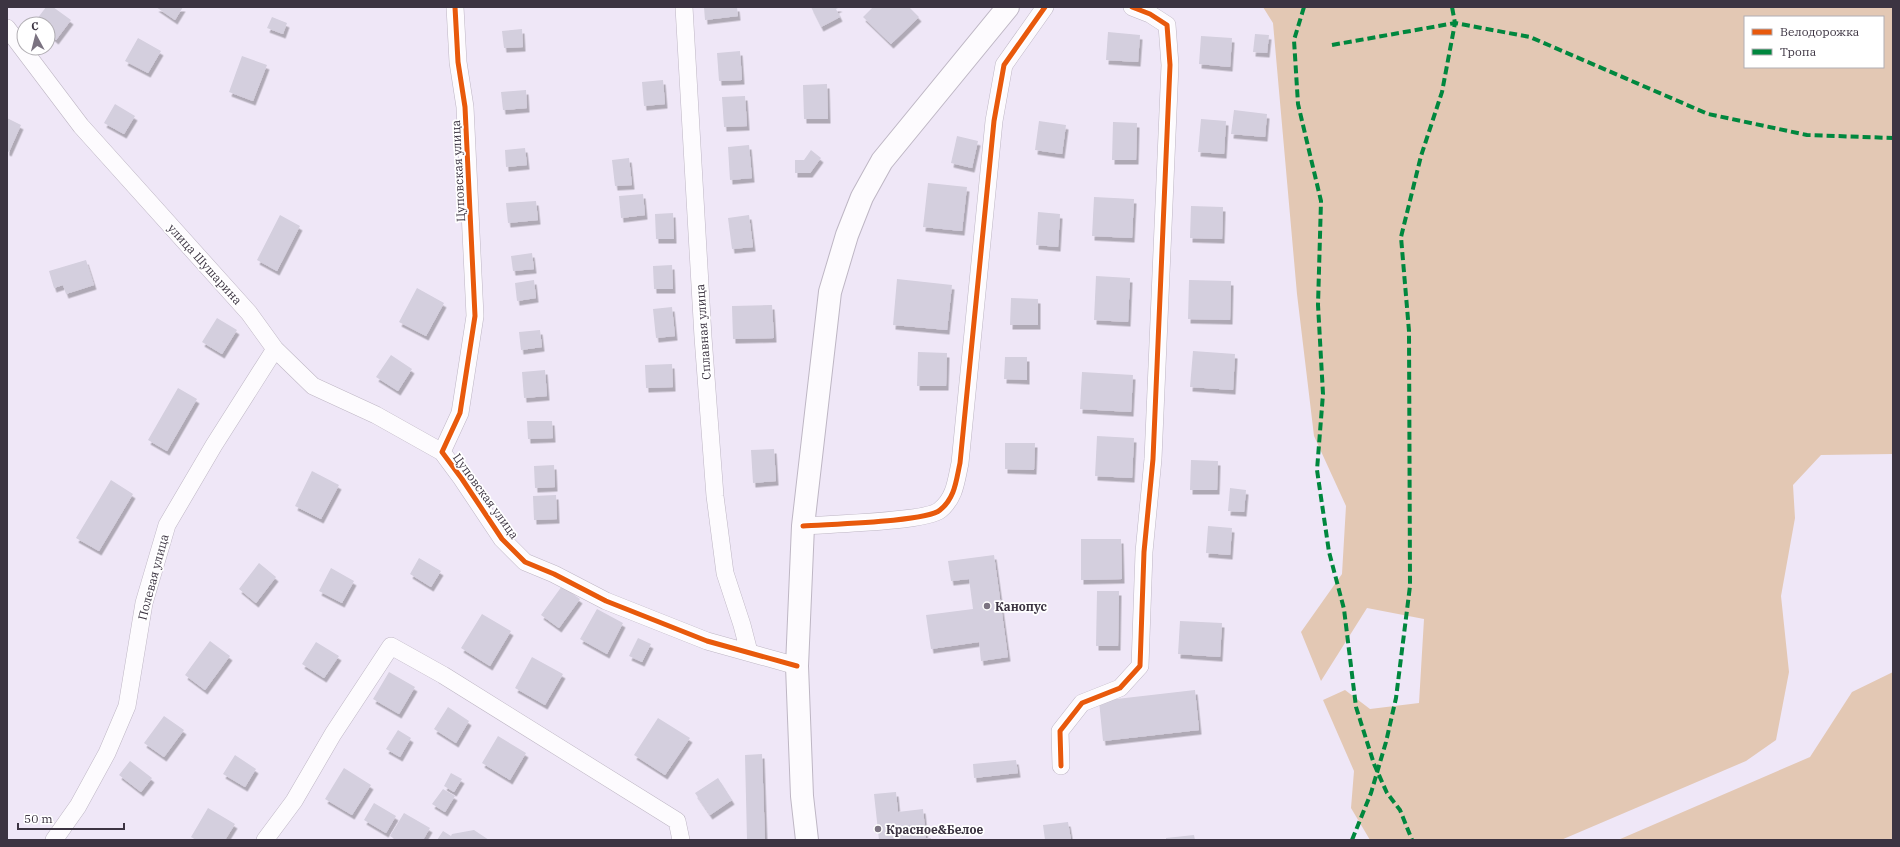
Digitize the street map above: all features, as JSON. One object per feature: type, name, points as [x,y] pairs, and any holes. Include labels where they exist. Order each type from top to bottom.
[{"type":"main road","points":[[807,840],[802,796],[797,666],[803,526],[830,292],[847,235],[862,197],[882,161],[1008,7]]},
{"type":"street","name":"Цуповская улица","points":[[455,7],[458,62],[465,107],[476,316],[460,412],[442,452],[502,539],[525,562],[554,574],[606,601],[707,641],[797,666]]},
{"type":"street","name":"Сплавная улица","points":[[684,7],[703,337],[714,496],[725,573],[749,652]]},
{"type":"street","points":[[803,526],[910,519],[940,511],[954,494],[960,463],[994,121],[1004,64],[1045,7]]},
{"type":"street","points":[[1061,766],[1060,731],[1082,703],[1120,688],[1140,666],[1144,552],[1153,459],[1170,65],[1167,25],[1150,14],[1132,7]]},
{"type":"street","name":"улица Шушарина","points":[[7,28],[81,126],[249,313],[275,349],[313,386],[376,415],[442,452]]},
{"type":"street","name":"Полевая улица","points":[[54,840],[78,806],[107,753],[128,706],[144,603],[167,524],[214,445],[275,349]]},
{"type":"street","points":[[265,840],[294,801],[333,734],[391,646],[443,675],[677,822],[681,840]]},
{"type":"shaded area","points":[[1263,7],[1893,7],[1893,454],[1821,455],[1793,485],[1795,518],[1781,596],[1789,672],[1776,740],[1746,761],[1561,840],[1370,840],[1351,808],[1354,771],[1323,700],[1345,690],[1370,709],[1419,703],[1424,619],[1367,608],[1321,681],[1301,632],[1342,574],[1346,506],[1314,436],[1297,294],[1273,23]]},
{"type":"shaded area","points":[[1893,672],[1893,840],[1618,840],[1810,757],[1852,692]]},
{"type":"building","points":[[46,7],[53,7],[71,20],[56,40],[56,16],[39,16]]},
{"type":"building","points":[[156,7],[183,7],[175,20]]},
{"type":"building","points":[[704,7],[737,7],[738,16],[705,20]]},
{"type":"building","points":[[811,7],[840,7],[836,9],[840,17],[821,27]]},
{"type":"building","points":[[873,7],[909,7],[919,17],[891,44],[863,17]]},
{"type":"building","points":[[272,17],[287,23],[283,34],[267,28]]},
{"type":"building","points":[[522,29],[523,47],[504,48],[502,31]]},
{"type":"building","points":[[1108,32],[1140,35],[1138,62],[1106,60]]},
{"type":"building","points":[[1255,34],[1269,35],[1267,53],[1253,52]]},
{"type":"building","points":[[1201,36],[1232,38],[1230,67],[1199,64]]},
{"type":"building","points":[[138,38],[161,51],[148,73],[125,61]]},
{"type":"building","points":[[740,51],[742,80],[719,81],[717,53]]},
{"type":"building","points":[[242,56],[267,65],[253,101],[229,92]]},
{"type":"building","points":[[663,80],[665,104],[644,106],[642,82]]},
{"type":"building","points":[[827,84],[828,119],[804,119],[803,85]]},
{"type":"building","points":[[526,90],[527,108],[503,110],[501,92]]},
{"type":"building","points":[[745,96],[747,126],[724,127],[722,97]]},
{"type":"building","points":[[115,104],[135,116],[124,134],[104,123]]},
{"type":"building","points":[[1234,110],[1267,114],[1265,137],[1231,134]]},
{"type":"building","points":[[7,118],[21,125],[9,152],[7,151]]},
{"type":"building","points":[[1201,119],[1226,121],[1224,154],[1198,152]]},
{"type":"building","points":[[1039,121],[1066,125],[1062,154],[1035,150]]},
{"type":"building","points":[[1113,122],[1137,123],[1136,160],[1112,160]]},
{"type":"building","points":[[957,136],[978,141],[972,168],[951,163]]},
{"type":"building","points":[[749,145],[752,178],[730,180],[728,147]]},
{"type":"building","points":[[525,148],[527,165],[506,167],[505,150]]},
{"type":"building","points":[[811,150],[821,158],[810,173],[795,173],[795,160],[804,160]]},
{"type":"building","points":[[629,158],[632,185],[615,186],[612,160]]},
{"type":"building","points":[[928,183],[967,187],[962,231],[923,227]]},
{"type":"building","points":[[643,194],[645,215],[621,218],[619,196]]},
{"type":"building","points":[[1094,197],[1134,199],[1132,238],[1092,236]]},
{"type":"building","points":[[536,201],[538,220],[508,223],[506,203]]},
{"type":"building","points":[[1191,206],[1223,207],[1222,239],[1190,238]]},
{"type":"building","points":[[1038,212],[1060,214],[1058,247],[1036,245]]},
{"type":"building","points":[[673,213],[674,239],[656,239],[655,214]]},
{"type":"building","points":[[280,215],[300,226],[277,271],[257,260]]},
{"type":"building","points":[[749,215],[753,247],[732,249],[728,218]]},
{"type":"building","points":[[532,253],[534,269],[513,271],[511,256]]},
{"type":"building","points":[[86,260],[94,285],[66,294],[63,285],[54,288],[49,271]]},
{"type":"building","points":[[672,265],[673,289],[654,289],[653,266]]},
{"type":"building","points":[[1096,276],[1130,278],[1128,322],[1094,320]]},
{"type":"building","points":[[897,279],[952,285],[947,330],[893,325]]},
{"type":"building","points":[[534,280],[536,298],[517,301],[515,283]]},
{"type":"building","points":[[1189,280],[1231,281],[1230,320],[1188,319]]},
{"type":"building","points":[[417,288],[444,303],[426,336],[399,322]]},
{"type":"building","points":[[1011,298],[1038,299],[1038,325],[1010,325]]},
{"type":"building","points":[[772,305],[774,338],[733,339],[732,306]]},
{"type":"building","points":[[672,307],[675,336],[656,338],[653,309]]},
{"type":"building","points":[[217,318],[237,330],[222,354],[202,342]]},
{"type":"building","points":[[540,330],[542,347],[521,350],[519,332]]},
{"type":"building","points":[[1193,351],[1235,354],[1233,390],[1190,387]]},
{"type":"building","points":[[918,352],[947,353],[946,386],[917,386]]},
{"type":"building","points":[[391,355],[412,369],[398,391],[376,377]]},
{"type":"building","points":[[1005,357],[1027,357],[1027,380],[1004,379]]},
{"type":"building","points":[[672,364],[673,387],[646,388],[645,365]]},
{"type":"building","points":[[545,370],[547,396],[524,398],[522,372]]},
{"type":"building","points":[[1082,372],[1133,375],[1131,412],[1080,409]]},
{"type":"building","points":[[178,388],[197,399],[167,451],[148,440]]},
{"type":"building","points":[[527,421],[552,421],[553,438],[528,439]]},
{"type":"building","points":[[1097,436],[1134,438],[1132,478],[1095,476]]},
{"type":"building","points":[[1005,443],[1035,443],[1034,470],[1005,469]]},
{"type":"building","points":[[774,449],[776,481],[753,483],[751,450]]},
{"type":"building","points":[[1191,460],[1218,461],[1217,490],[1190,490]]},
{"type":"building","points":[[554,465],[555,487],[535,488],[534,466]]},
{"type":"building","points":[[312,471],[339,485],[321,519],[295,506]]},
{"type":"building","points":[[111,480],[133,494],[99,551],[76,538]]},
{"type":"building","points":[[1230,488],[1246,490],[1244,512],[1228,511]]},
{"type":"building","points":[[556,495],[557,519],[534,520],[533,496]]},
{"type":"building","points":[[1208,526],[1232,528],[1230,555],[1206,553]]},
{"type":"building","points":[[1081,539],[1121,539],[1122,579],[1081,580]]},
{"type":"building","name":"Канопус","points":[[994,555],[1008,657],[981,661],[979,642],[931,649],[926,615],[973,609],[969,579],[951,581],[948,561]]},
{"type":"building","points":[[419,558],[441,571],[431,587],[410,574]]},
{"type":"building","points":[[259,563],[276,577],[256,603],[239,589]]},
{"type":"building","points":[[331,568],[354,581],[342,603],[319,591]]},
{"type":"building","points":[[562,586],[580,599],[559,628],[541,615]]},
{"type":"building","points":[[1097,591],[1119,591],[1118,646],[1096,646]]},
{"type":"building","points":[[597,609],[623,623],[607,654],[580,639]]},
{"type":"building","points":[[482,614],[511,631],[490,666],[461,648]]},
{"type":"building","points":[[1180,621],[1222,623],[1220,657],[1178,654]]},
{"type":"building","points":[[638,638],[651,644],[642,662],[629,656]]},
{"type":"building","points":[[210,641],[230,656],[205,690],[185,675]]},
{"type":"building","points":[[316,642],[339,656],[324,678],[302,664]]},
{"type":"building","points":[[532,657],[563,674],[545,705],[515,688]]},
{"type":"building","points":[[389,672],[415,687],[399,714],[373,699]]},
{"type":"building","points":[[1195,690],[1199,730],[1103,741],[1099,701]]},
{"type":"building","points":[[448,707],[469,721],[456,743],[434,729]]},
{"type":"building","points":[[164,716],[184,730],[164,757],[144,743]]},
{"type":"building","points":[[658,718],[690,738],[665,775],[634,755]]},
{"type":"building","points":[[398,730],[411,738],[400,757],[386,749]]},
{"type":"building","points":[[498,736],[526,753],[510,780],[482,763]]},
{"type":"building","points":[[762,754],[765,840],[747,840],[745,755]]},
{"type":"building","points":[[235,755],[256,769],[245,787],[223,774]]},
{"type":"building","points":[[1016,760],[1018,773],[974,778],[973,764]]},
{"type":"building","points":[[130,761],[152,778],[141,792],[119,775]]},
{"type":"building","points":[[344,768],[371,785],[352,815],[325,799]]},
{"type":"building","points":[[451,773],[462,779],[454,792],[444,786]]},
{"type":"building","points":[[718,778],[732,800],[710,815],[695,793]]},
{"type":"building","points":[[443,789],[455,796],[445,812],[432,804]]},
{"type":"building","points":[[896,792],[898,812],[923,809],[926,838],[931,838],[931,840],[879,840],[874,794]]},
{"type":"building","points":[[374,803],[396,816],[386,833],[364,820]]},
{"type":"building","points":[[208,808],[235,824],[225,840],[196,840],[191,837]]},
{"type":"building","points":[[404,813],[430,828],[423,840],[396,840],[390,836]]},
{"type":"building","points":[[1068,822],[1071,840],[1045,840],[1043,825]]},
{"type":"building","points":[[474,830],[489,840],[437,840],[443,831],[451,836],[452,834]]},
{"type":"building","points":[[1194,835],[1195,840],[1166,840],[1166,838]]},
{"type":"marked path","points":[[1304,7],[1294,40],[1298,104],[1321,201],[1318,305],[1323,394],[1317,470],[1329,552],[1344,609],[1356,707],[1374,764],[1387,793],[1400,810],[1412,840]]},
{"type":"marked path","points":[[1352,840],[1371,793],[1386,742],[1396,698],[1410,586],[1409,331],[1401,237],[1421,156],[1442,92],[1455,23],[1452,7]]},
{"type":"marked path","points":[[1332,45],[1455,23],[1530,37],[1708,114],[1807,135],[1893,138]]},
{"type":"cycle path","points":[[455,7],[458,62],[465,107],[475,316],[460,413],[442,452],[502,539],[525,562],[554,574],[606,601],[707,641],[797,666]]},
{"type":"cycle path","points":[[803,526],[897,520],[931,514],[940,510],[952,495],[960,463],[994,121],[1004,65],[1045,7]]},
{"type":"cycle path","points":[[1061,766],[1060,731],[1082,703],[1120,688],[1140,666],[1144,552],[1153,459],[1170,65],[1167,25],[1150,14],[1132,7]]},
{"type":"place","name":"Канопус","points":[[987,606]]},
{"type":"place","name":"Красное&Белое","points":[[878,829]]}]
